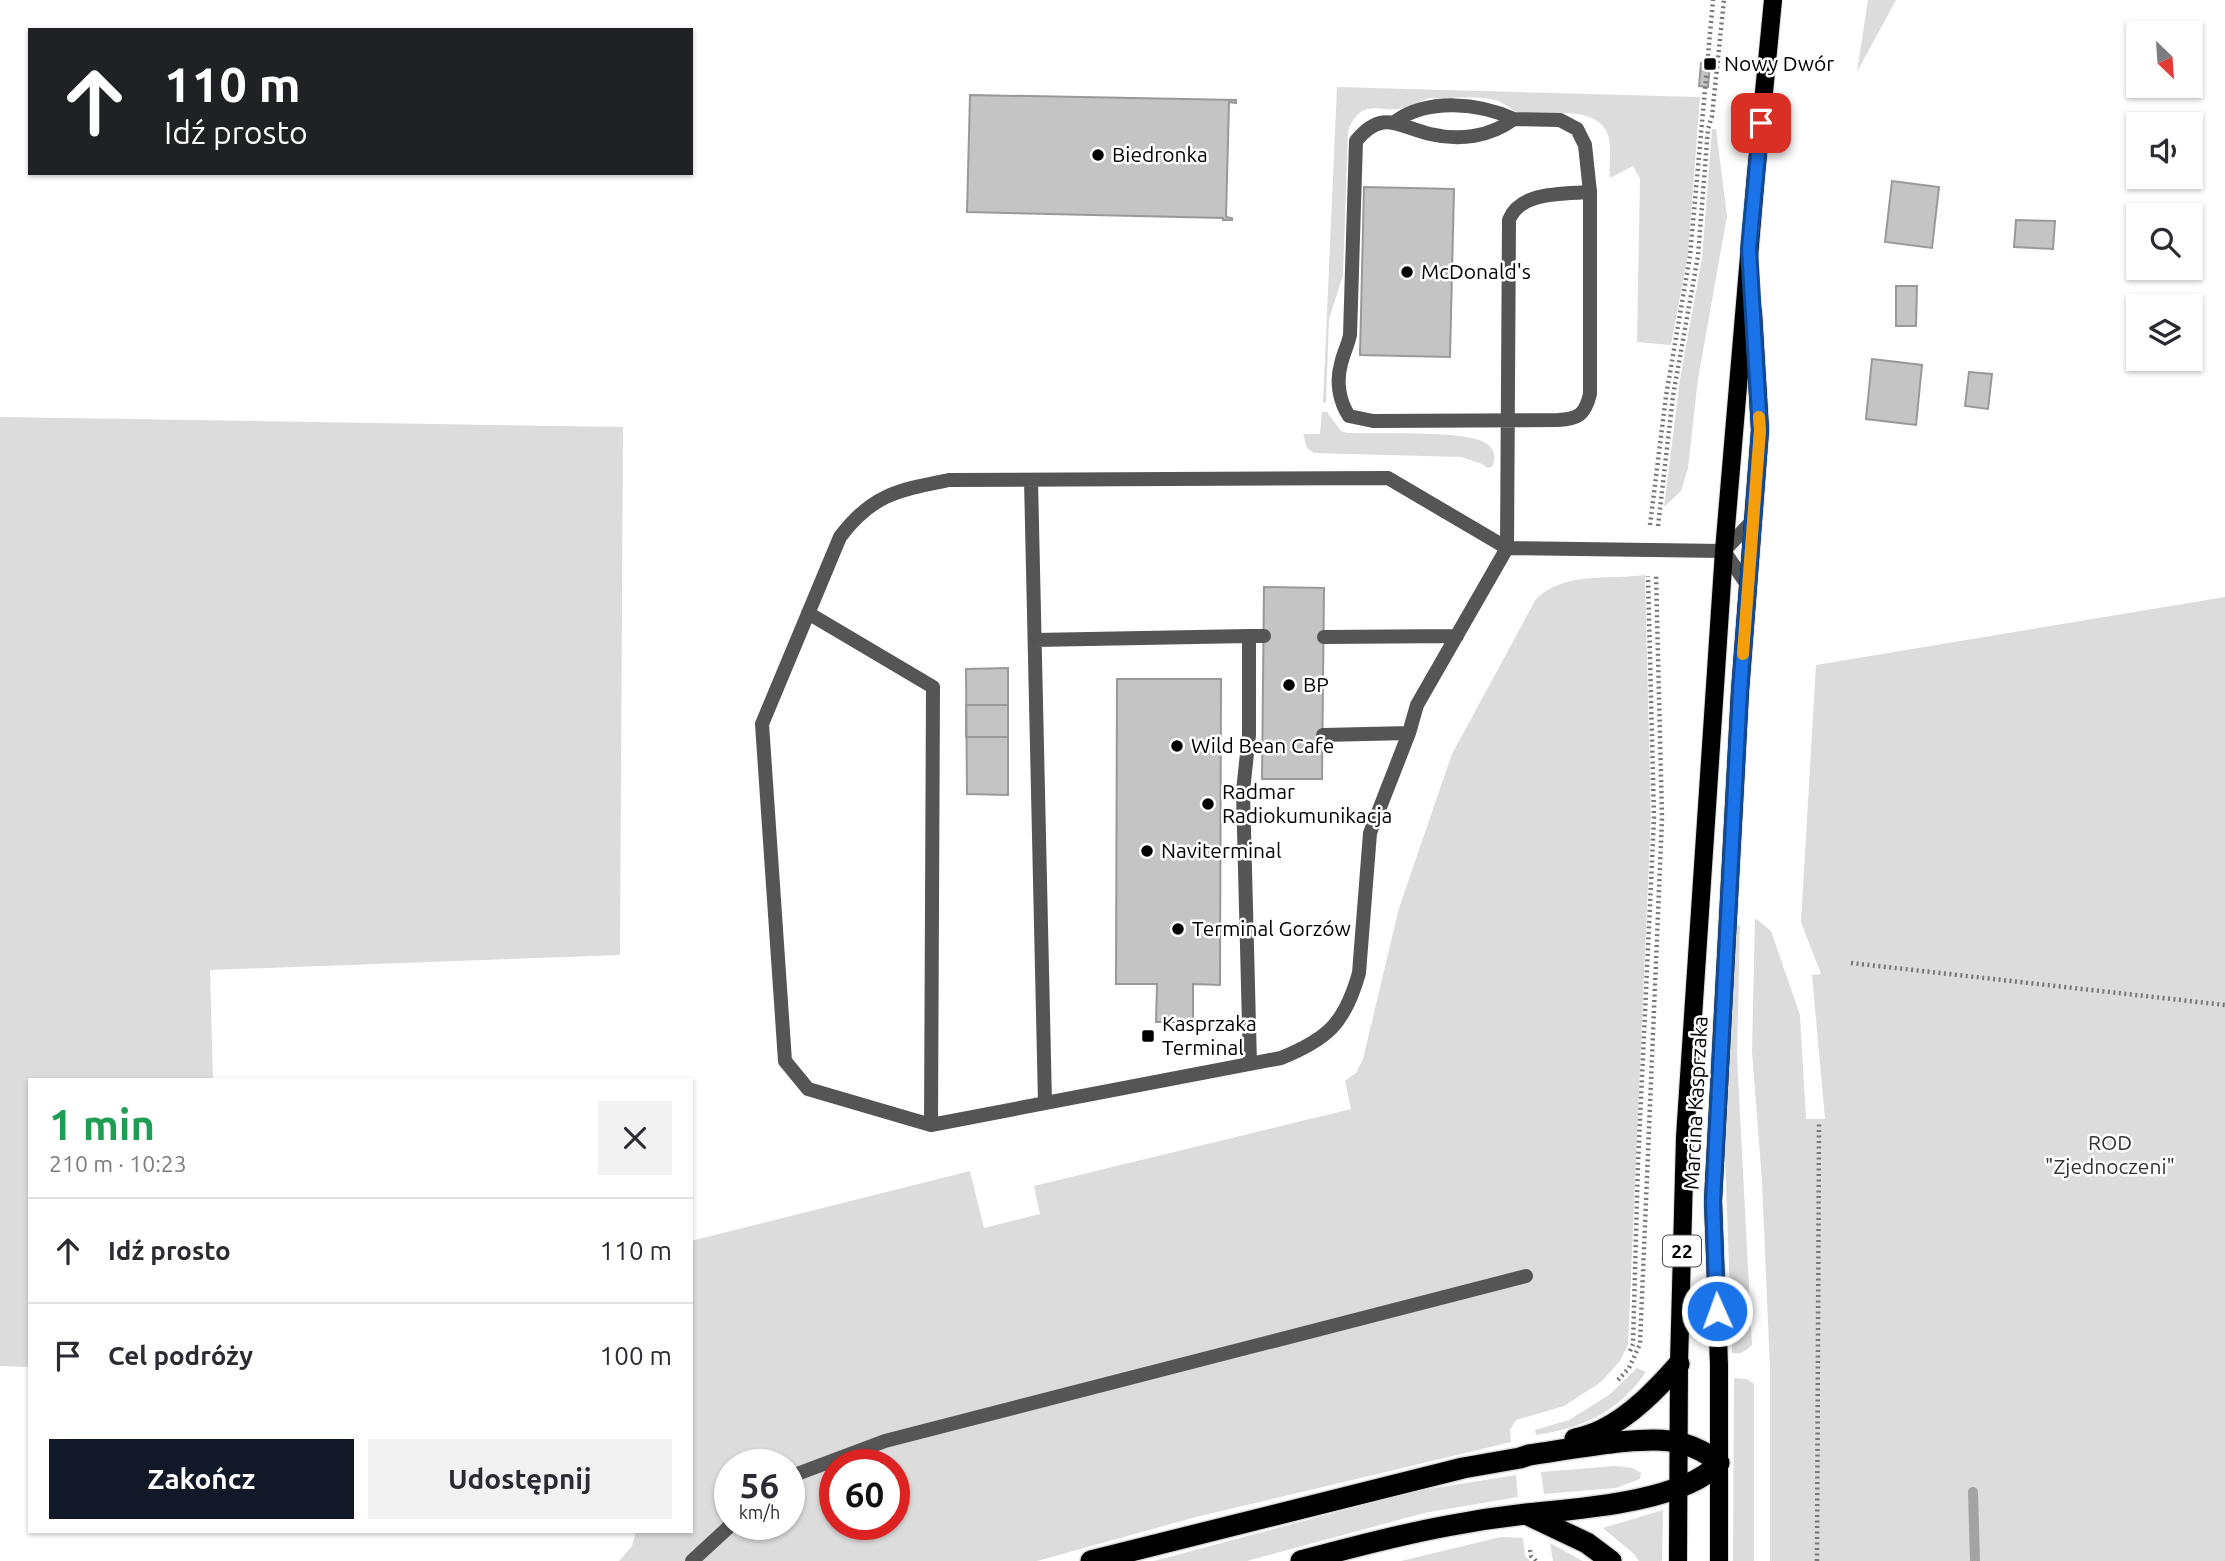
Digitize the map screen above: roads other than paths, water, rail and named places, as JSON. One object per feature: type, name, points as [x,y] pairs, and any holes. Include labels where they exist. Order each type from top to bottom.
[{"type":"highway","points":[[1091,1561],[1463,1468],[1520,1458],[1601,1431],[1632,1411],[1661,1385],[1679,1364]]},
{"type":"highway","points":[[1301,1561],[1445,1526],[1618,1504],[1678,1488],[1710,1473],[1719,1463],[1709,1454],[1679,1442],[1643,1441],[1529,1455]]},
{"type":"highway","points":[[1526,1514],[1587,1543],[1611,1561]]},
{"type":"main road","name":"22","points":[[1724,551],[1773,0]]},
{"type":"main road","name":"22","points":[[1748,586],[1760,430],[1749,249]]},
{"type":"main road","name":"Marcina Kasprzaka","points":[[1678,1561],[1679,1364],[1685,1137],[1724,551]]},
{"type":"main road","name":"Marcina Kasprzaka","points":[[1719,1561],[1719,1365],[1713,1201],[1748,586]]},
{"type":"lane","points":[[1396,121],[1404,115],[1451,105],[1476,107],[1514,119],[1560,120],[1577,129],[1585,145],[1590,192],[1590,394],[1581,414],[1572,419],[1373,421],[1349,415],[1340,394],[1340,366],[1350,335],[1356,141],[1366,129],[1378,122],[1396,121],[1430,134],[1473,136],[1501,129],[1514,119]]},
{"type":"lane","points":[[1590,192],[1543,196],[1521,203],[1512,211],[1508,220],[1507,548],[1417,705],[1409,733],[1370,833],[1359,973],[1341,1016],[1327,1032],[1310,1046],[1281,1058],[931,1125],[808,1089],[785,1061],[762,724],[840,537],[866,508],[883,497],[902,489],[949,480],[1388,478],[1507,548],[1724,551],[1754,520]]},
{"type":"lane","points":[[1031,480],[1045,1103]]},
{"type":"lane","points":[[1724,551],[1748,586]]},
{"type":"lane","points":[[808,613],[933,687],[931,1125]]},
{"type":"lane","points":[[1035,639],[1256,636],[1255,735],[1243,791],[1250,1065]]},
{"type":"lane","points":[[1324,637],[1457,636]]},
{"type":"lane","points":[[1323,735],[1409,733]]},
{"type":"lane","points":[[805,1471],[885,1441],[1526,1276]]},
{"type":"lane","points":[[692,1561],[715,1540]]},
{"type":"waterway","points":[[1973,1492],[1975,1561]]},
{"type":"place","name":"Nowy Dwór","points":[[1710,64]]},
{"type":"place","name":"Biedronka","points":[[1098,155]]},
{"type":"place","name":"McDonald's","points":[[1407,272]]},
{"type":"place","name":"BP","points":[[1289,685]]},
{"type":"place","name":"Wild Bean Cafe","points":[[1177,746]]},
{"type":"place","name":"Radmar Radiokumunikacja","points":[[1208,804]]},
{"type":"place","name":"Naviterminal","points":[[1147,851]]},
{"type":"place","name":"Terminal Gorzów","points":[[1178,929]]},
{"type":"place","name":"Kasprzaka Terminal","points":[[1148,1036]]},
{"type":"park label","name":"ROD \"Zjednoczeni\"","points":[[2110,1155]]}]
